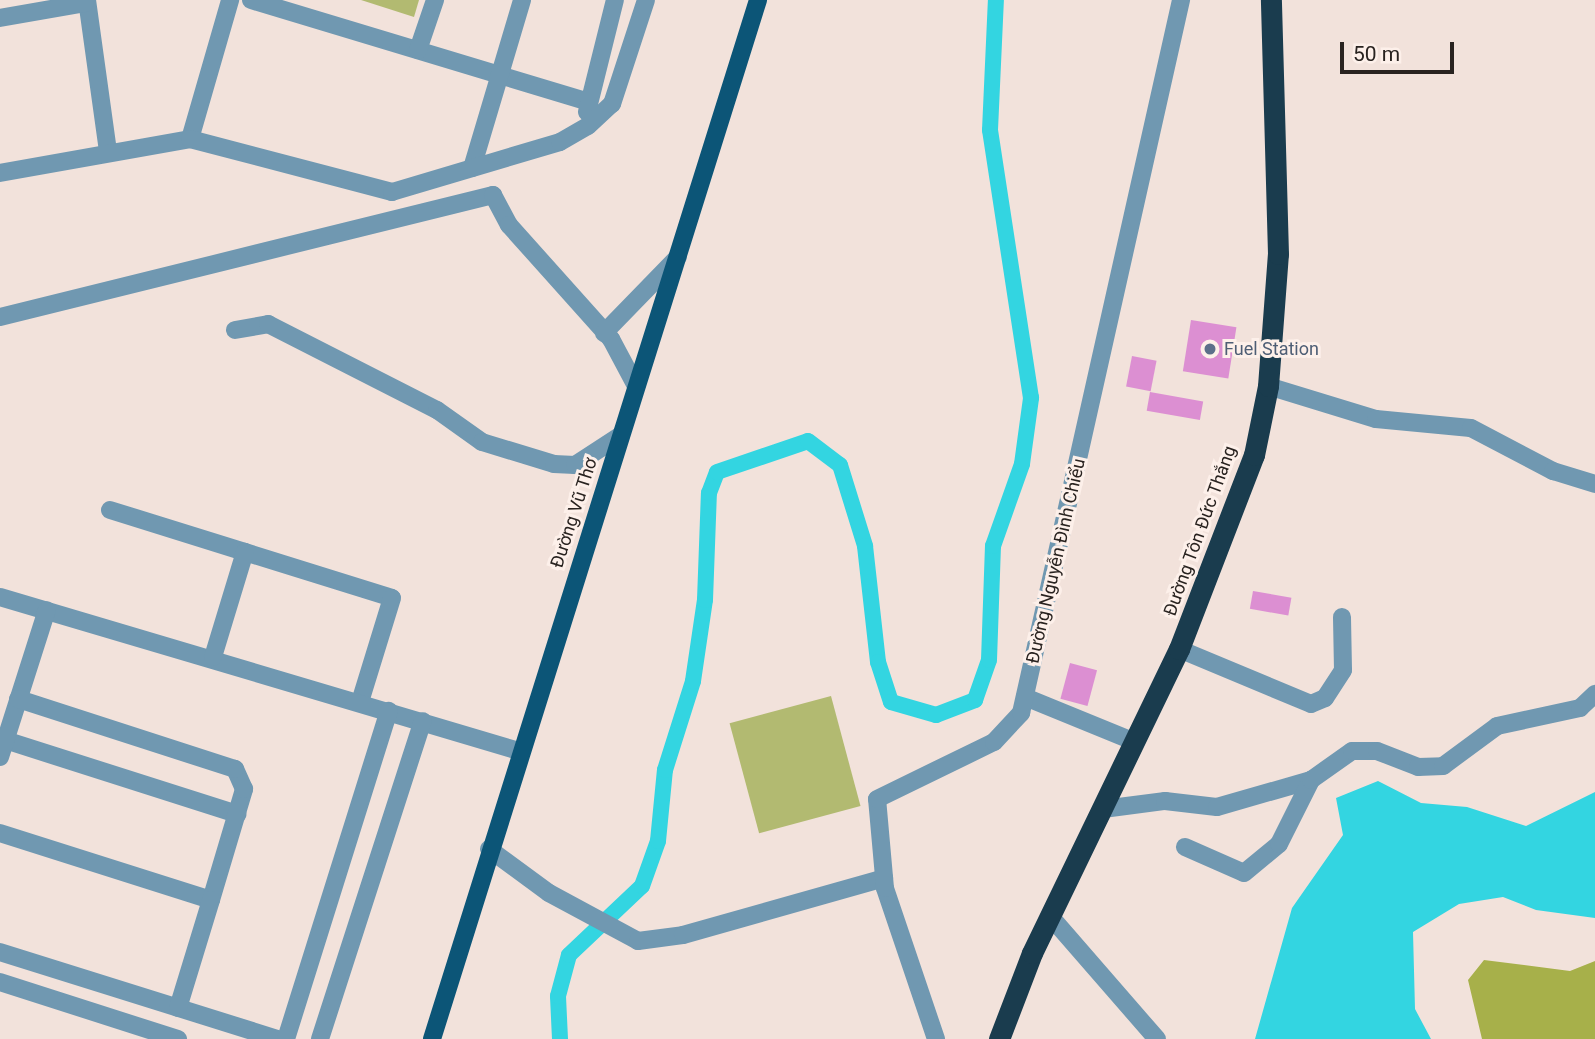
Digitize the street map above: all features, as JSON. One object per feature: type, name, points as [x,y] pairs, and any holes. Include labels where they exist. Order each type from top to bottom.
[{"type":"highway","name":"Đường Tôn Đức Thắng","points":[[999,1039],[1050,916],[1179,649],[1254,455],[1268,386],[1278,254],[1271,0]]},
{"type":"main road","name":"Đường Vũ Thơ","points":[[432,1039],[519,751],[758,0]]},
{"type":"street","points":[[190,139],[230,0]]},
{"type":"street","points":[[251,0],[586,100]]},
{"type":"street","points":[[418,50],[435,0]]},
{"type":"street","points":[[472,168],[522,0]]},
{"type":"street","points":[[588,126],[586,100],[615,0]]},
{"type":"street","points":[[0,173],[190,139],[367,191],[392,192],[560,142],[588,126],[612,104],[646,0]]},
{"type":"street","name":"Đường Nguyễn Đình Chiểu","points":[[936,1039],[884,878],[877,799],[994,741],[1020,713],[1181,0]]},
{"type":"street","points":[[0,18],[86,2],[108,152]]},
{"type":"street","points":[[472,168],[493,195],[509,225],[604,333],[636,386]]},
{"type":"street","points":[[0,317],[493,195]]},
{"type":"street","points":[[604,333],[678,257]]},
{"type":"street","points":[[235,330],[268,324],[437,410],[482,442],[554,464],[575,465],[621,435]]},
{"type":"street","points":[[1268,386],[1376,419],[1471,428],[1553,471],[1595,484]]},
{"type":"street","points":[[110,510],[392,598],[360,702]]},
{"type":"street","points":[[213,657],[245,552]]},
{"type":"street","points":[[1,600],[47,610],[213,657],[519,751]]},
{"type":"street","points":[[47,610],[3,748],[237,814]]},
{"type":"street","points":[[1179,649],[1311,704],[1325,698],[1343,670],[1342,617]]},
{"type":"street","points":[[1102,809],[1165,802],[1217,807],[1311,780],[1364,749],[1418,767],[1443,766],[1497,726],[1580,708],[1595,694]]},
{"type":"street","points":[[1025,697],[1135,742]]},
{"type":"street","points":[[19,699],[235,769],[244,789],[178,1008]]},
{"type":"street","points":[[286,1039],[389,711]]},
{"type":"street","points":[[320,1039],[423,721]]},
{"type":"street","points":[[1185,847],[1229,870],[1255,868],[1289,831],[1311,780]]},
{"type":"street","points":[[0,833],[211,900]]},
{"type":"street","points":[[489,849],[549,893],[638,941],[683,935],[884,878]]},
{"type":"street","points":[[1050,916],[1157,1039]]},
{"type":"street","points":[[0,952],[277,1039]]},
{"type":"street","points":[[0,982],[173,1038]]},
{"type":"green space","points":[[361,0],[419,0],[414,17]]},
{"type":"green space","points":[[831,696],[861,806],[759,833],[730,723]]},
{"type":"green space","points":[[1484,960],[1570,971],[1595,961],[1595,1039],[1482,1039],[1468,980]]},
{"type":"water","points":[[1378,781],[1421,803],[1467,807],[1526,826],[1595,792],[1595,918],[1536,910],[1503,897],[1459,904],[1413,932],[1415,1009],[1431,1039],[1255,1039],[1292,908],[1343,835],[1336,798]]},
{"type":"building","name":"Fuel Station","points":[[1191,320],[1236,327],[1228,379],[1183,371]]},
{"type":"building","points":[[1132,356],[1157,361],[1151,391],[1126,386]]},
{"type":"building","points":[[1150,392],[1203,401],[1200,420],[1147,411]]},
{"type":"building","points":[[1253,591],[1291,598],[1288,615],[1250,609]]},
{"type":"building","points":[[1070,663],[1097,670],[1087,706],[1060,699]]},
{"type":"waterway","points":[[560,1039],[558,996],[569,955],[642,886],[658,841],[665,770],[693,681],[705,600],[709,493],[717,472],[808,441],[840,465],[865,546],[878,662],[891,702],[936,715],[975,700],[989,660],[993,546],[1022,464],[1031,398],[990,130],[996,0]]},
{"type":"place","name":"Fuel Station","points":[[1210,349]]}]
